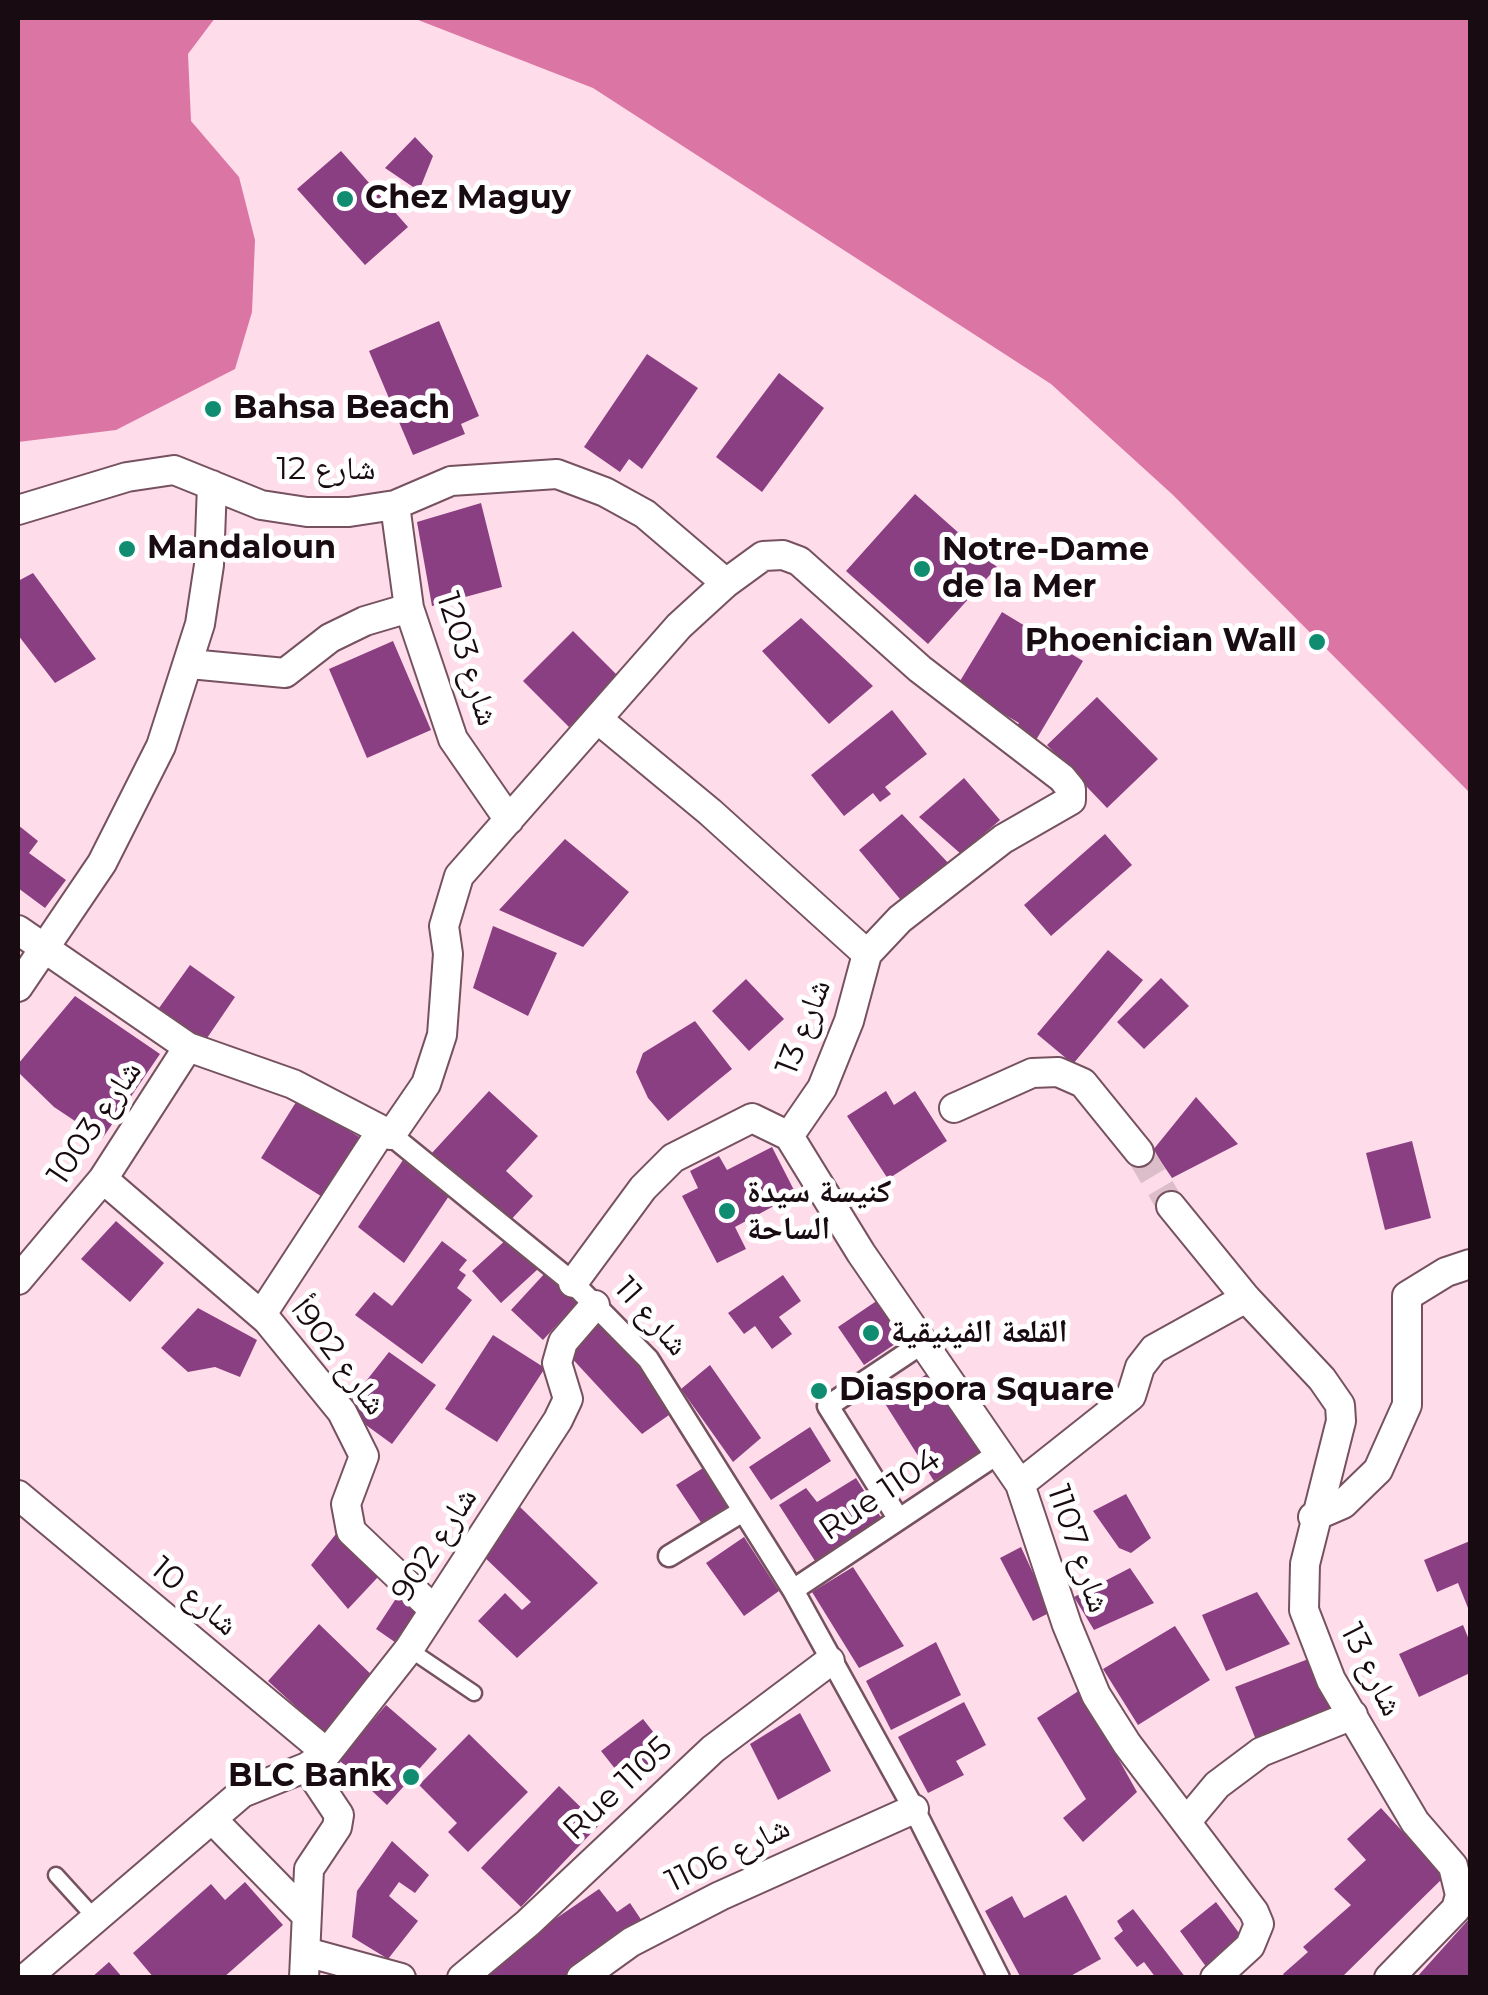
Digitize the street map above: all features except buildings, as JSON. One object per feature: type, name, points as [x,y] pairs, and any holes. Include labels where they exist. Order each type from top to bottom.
[{"type":"street","name":"شارع 12","points":[[18,510],[127,477],[174,470],[261,506],[306,512],[349,512],[394,505],[451,481],[557,474],[605,492],[645,514],[726,583]]},
{"type":"street","points":[[18,987],[102,864],[160,746],[190,664],[210,565],[212,485]]},
{"type":"street","name":"شارع 1203","points":[[394,505],[409,608],[453,739],[508,820]]},
{"type":"street","name":"شارع 13","points":[[726,583],[763,556],[783,554],[799,561],[920,668],[1071,789],[1071,800],[1003,839],[900,919],[867,954],[849,1021],[822,1088],[788,1136]]},
{"type":"street","points":[[262,1314],[387,1132],[426,1084],[442,1035],[448,954],[444,926],[448,902],[459,876],[680,626],[726,583]]},
{"type":"street","points":[[190,664],[285,674],[330,638],[365,621],[409,608]]},
{"type":"street","points":[[600,721],[710,812],[867,954]]},
{"type":"street","name":"شارع 11","points":[[18,930],[188,1047],[294,1084],[387,1132],[573,1283],[648,1359],[794,1590],[914,1809],[999,1978]]},
{"type":"street","name":"شارع 1003","points":[[18,1280],[103,1179],[188,1047]]},
{"type":"street","points":[[954,1108],[1032,1073],[1058,1072],[1083,1083],[1139,1152]]},
{"type":"street","points":[[573,1283],[643,1188],[673,1158],[752,1118],[788,1136]]},
{"type":"street","name":"شارع 1107","points":[[788,1136],[1020,1484],[1072,1639],[1096,1695],[1127,1744],[1242,1892],[1260,1924],[1250,1946],[1214,1978]]},
{"type":"street","name":"شارع 902أ","points":[[103,1179],[262,1314],[342,1412],[362,1447],[364,1465],[346,1504],[351,1531],[434,1610]]},
{"type":"street","points":[[1020,1484],[1131,1396],[1140,1367],[1154,1350],[1246,1298],[1170,1206]]},
{"type":"street","points":[[1313,1517],[1343,1504],[1378,1470],[1407,1405],[1407,1296],[1446,1272],[1470,1264]]},
{"type":"street","name":"شارع 13","points":[[1246,1298],[1322,1379],[1340,1405],[1338,1434],[1313,1517],[1304,1564],[1304,1610],[1331,1680],[1415,1822],[1453,1866],[1460,1895],[1456,1908],[1389,1978]]},
{"type":"street","name":"شارع 902","points":[[317,1760],[409,1649],[558,1420],[568,1399],[558,1363],[563,1342],[595,1305]]},
{"type":"street","points":[[898,1518],[828,1406],[924,1342]]},
{"type":"street","name":"Rue 1104","points":[[794,1590],[1000,1452]]},
{"type":"street","name":"شارع 10","points":[[18,1495],[317,1760],[339,1815],[336,1827],[308,1869],[305,1965]]},
{"type":"street","points":[[669,1556],[743,1511]]},
{"type":"street","name":"Rue 1105","points":[[462,1978],[528,1923],[713,1749],[830,1661]]},
{"type":"street","points":[[1187,1822],[1217,1785],[1261,1752],[1353,1715]]},
{"type":"street","points":[[26,1978],[242,1793],[317,1760]]},
{"type":"street","name":"شارع 1106","points":[[580,1978],[630,1942],[720,1896],[914,1809]]},
{"type":"street","points":[[212,1819],[305,1914]]},
{"type":"street","points":[[305,1965],[401,1978]]},
{"type":"lane","points":[[409,1649],[474,1693]]},
{"type":"lane","points":[[56,1875],[96,1919]]},
{"type":"shaded area","points":[[18,18],[215,18],[188,54],[191,121],[239,177],[255,240],[252,312],[235,369],[116,430],[18,442]]},
{"type":"shaded area","points":[[413,18],[1470,18],[1470,793],[1173,495],[1051,384],[593,88]]},
{"type":"tunnel","points":[[1139,1152],[1171,1206]]},
{"type":"place","name":"Chez Maguy","points":[[345,199]]},
{"type":"place","name":"Bahsa Beach","points":[[213,409]]},
{"type":"place","name":"Mandaloun","points":[[127,549]]},
{"type":"place","name":"Notre-Dame de la Mer","points":[[922,569]]},
{"type":"place","name":"Phoenician Wall","points":[[1317,642]]},
{"type":"place","name":"كنيسة سيدة الساحة","points":[[727,1211]]},
{"type":"place","name":"القلعة الفينيقية","points":[[871,1333]]},
{"type":"place","name":"Diaspora Square","points":[[819,1391]]},
{"type":"place","name":"BLC Bank","points":[[411,1777]]}]
